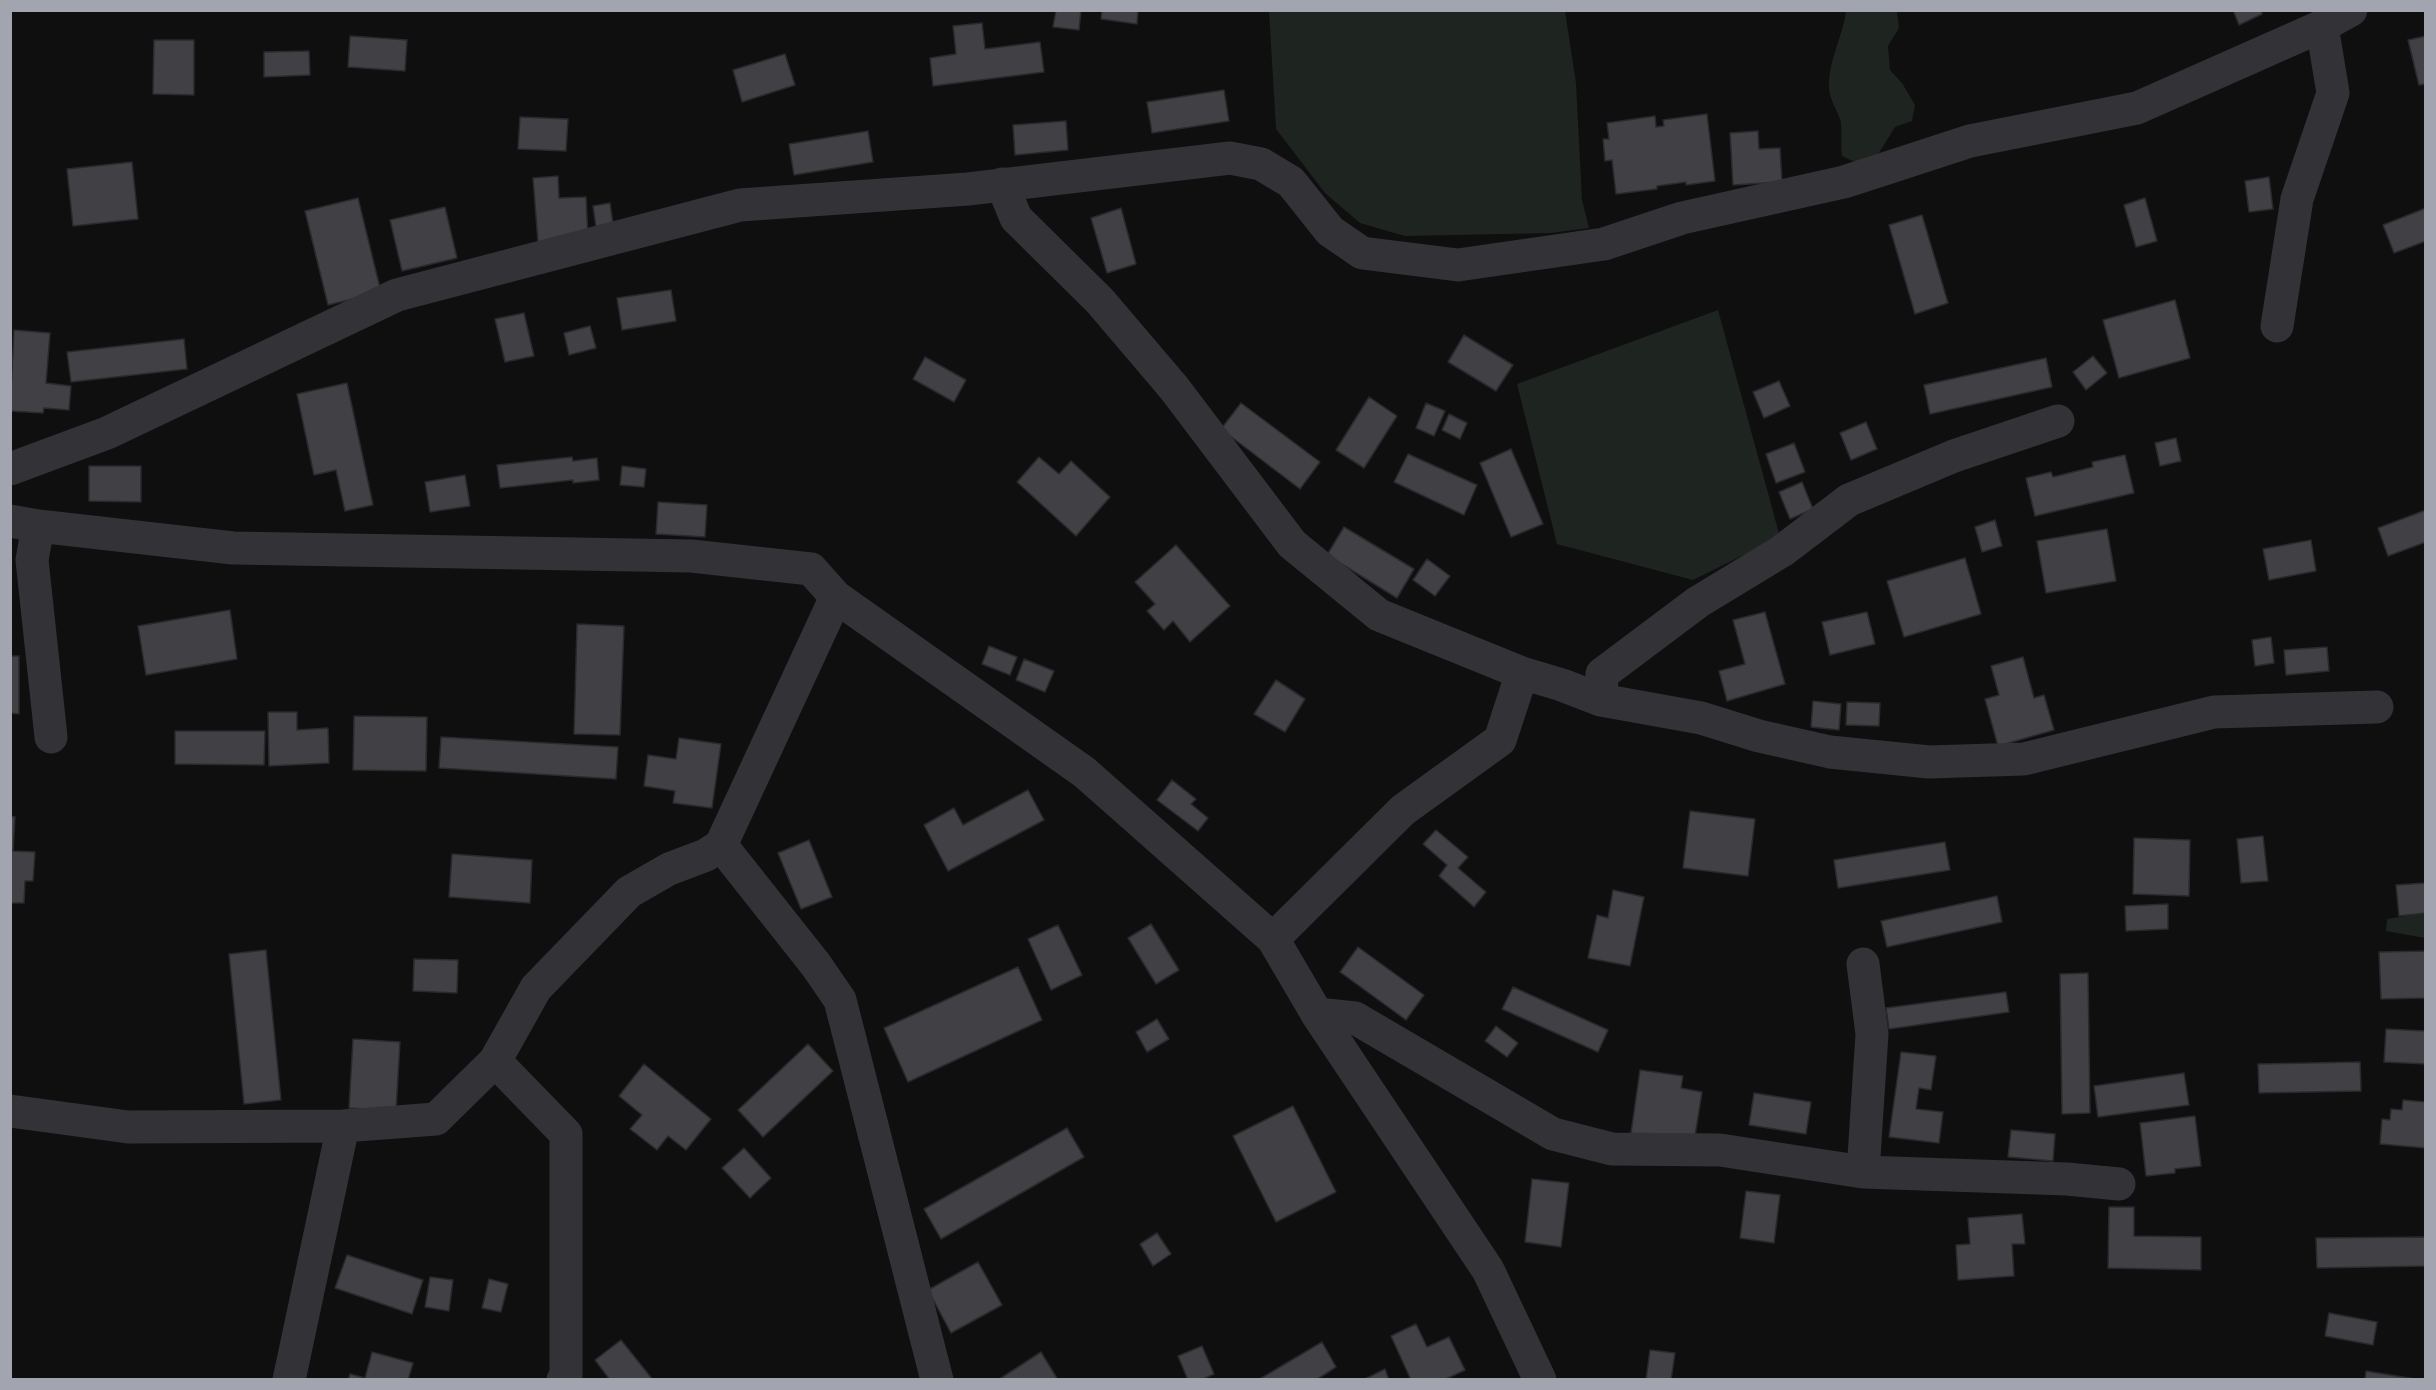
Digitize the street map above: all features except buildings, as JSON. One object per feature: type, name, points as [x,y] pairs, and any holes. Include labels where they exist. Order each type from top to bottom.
[{"type":"street","points":[[10,469],[107,433],[397,295],[740,205],[968,189],[1002,183],[1230,158],[1261,164],[1291,182],[1330,231],[1362,254],[1458,265],[1604,244],[1682,218],[1844,182],[1970,141],[2137,108],[2322,26],[2351,10]]},
{"type":"street","points":[[2277,326],[2297,199],[2333,93],[2322,26]]},
{"type":"street","points":[[1002,183],[1016,218],[1048,247],[1100,302],[1167,379],[1293,544],[1378,615],[1522,673],[1601,700],[1701,718],[1759,736],[1830,752],[1929,762],[2024,759],[2214,712],[2377,707]]},
{"type":"street","points":[[1601,700],[1602,674],[1698,602],[1782,551],[1849,500],[1954,456],[2058,421]]},
{"type":"street","points":[[51,737],[32,560],[24,524],[233,548],[691,556],[812,569],[836,597],[1084,772],[1273,939],[1317,1014],[1488,1270],[1540,1380]]},
{"type":"street","points":[[10,1112],[128,1126],[343,1126],[436,1119],[495,1061],[536,988],[629,892],[669,868],[706,855],[722,845],[836,597]]},
{"type":"street","points":[[1273,939],[1403,810],[1500,740],[1522,673]]},
{"type":"street","points":[[722,845],[816,965],[840,1000],[937,1380]]},
{"type":"street","points":[[1863,964],[1872,1034],[1863,1172]]},
{"type":"street","points":[[1317,1014],[1355,1018],[1553,1134],[1612,1149],[1720,1150],[1863,1172],[2067,1179],[2119,1184]]},
{"type":"street","points":[[495,1061],[566,1134],[566,1376],[563,1380]]},
{"type":"street","points":[[289,1380],[343,1126]]},
{"type":"shaded area","points":[[1269,11],[1565,11],[1576,83],[1582,200],[1589,228],[1551,233],[1405,236],[1360,223],[1325,193],[1276,129]]},
{"type":"shaded area","points":[[1846,11],[1897,11],[1899,28],[1888,46],[1890,70],[1902,83],[1915,105],[1912,121],[1895,127],[1877,156],[1857,163],[1842,156],[1841,122],[1829,88],[1833,58]]},
{"type":"shaded area","points":[[1718,310],[1780,537],[1693,580],[1557,544],[1517,384]]},
{"type":"shaded area","points":[[2425,913],[2425,938],[2386,931],[2387,919]]}]
